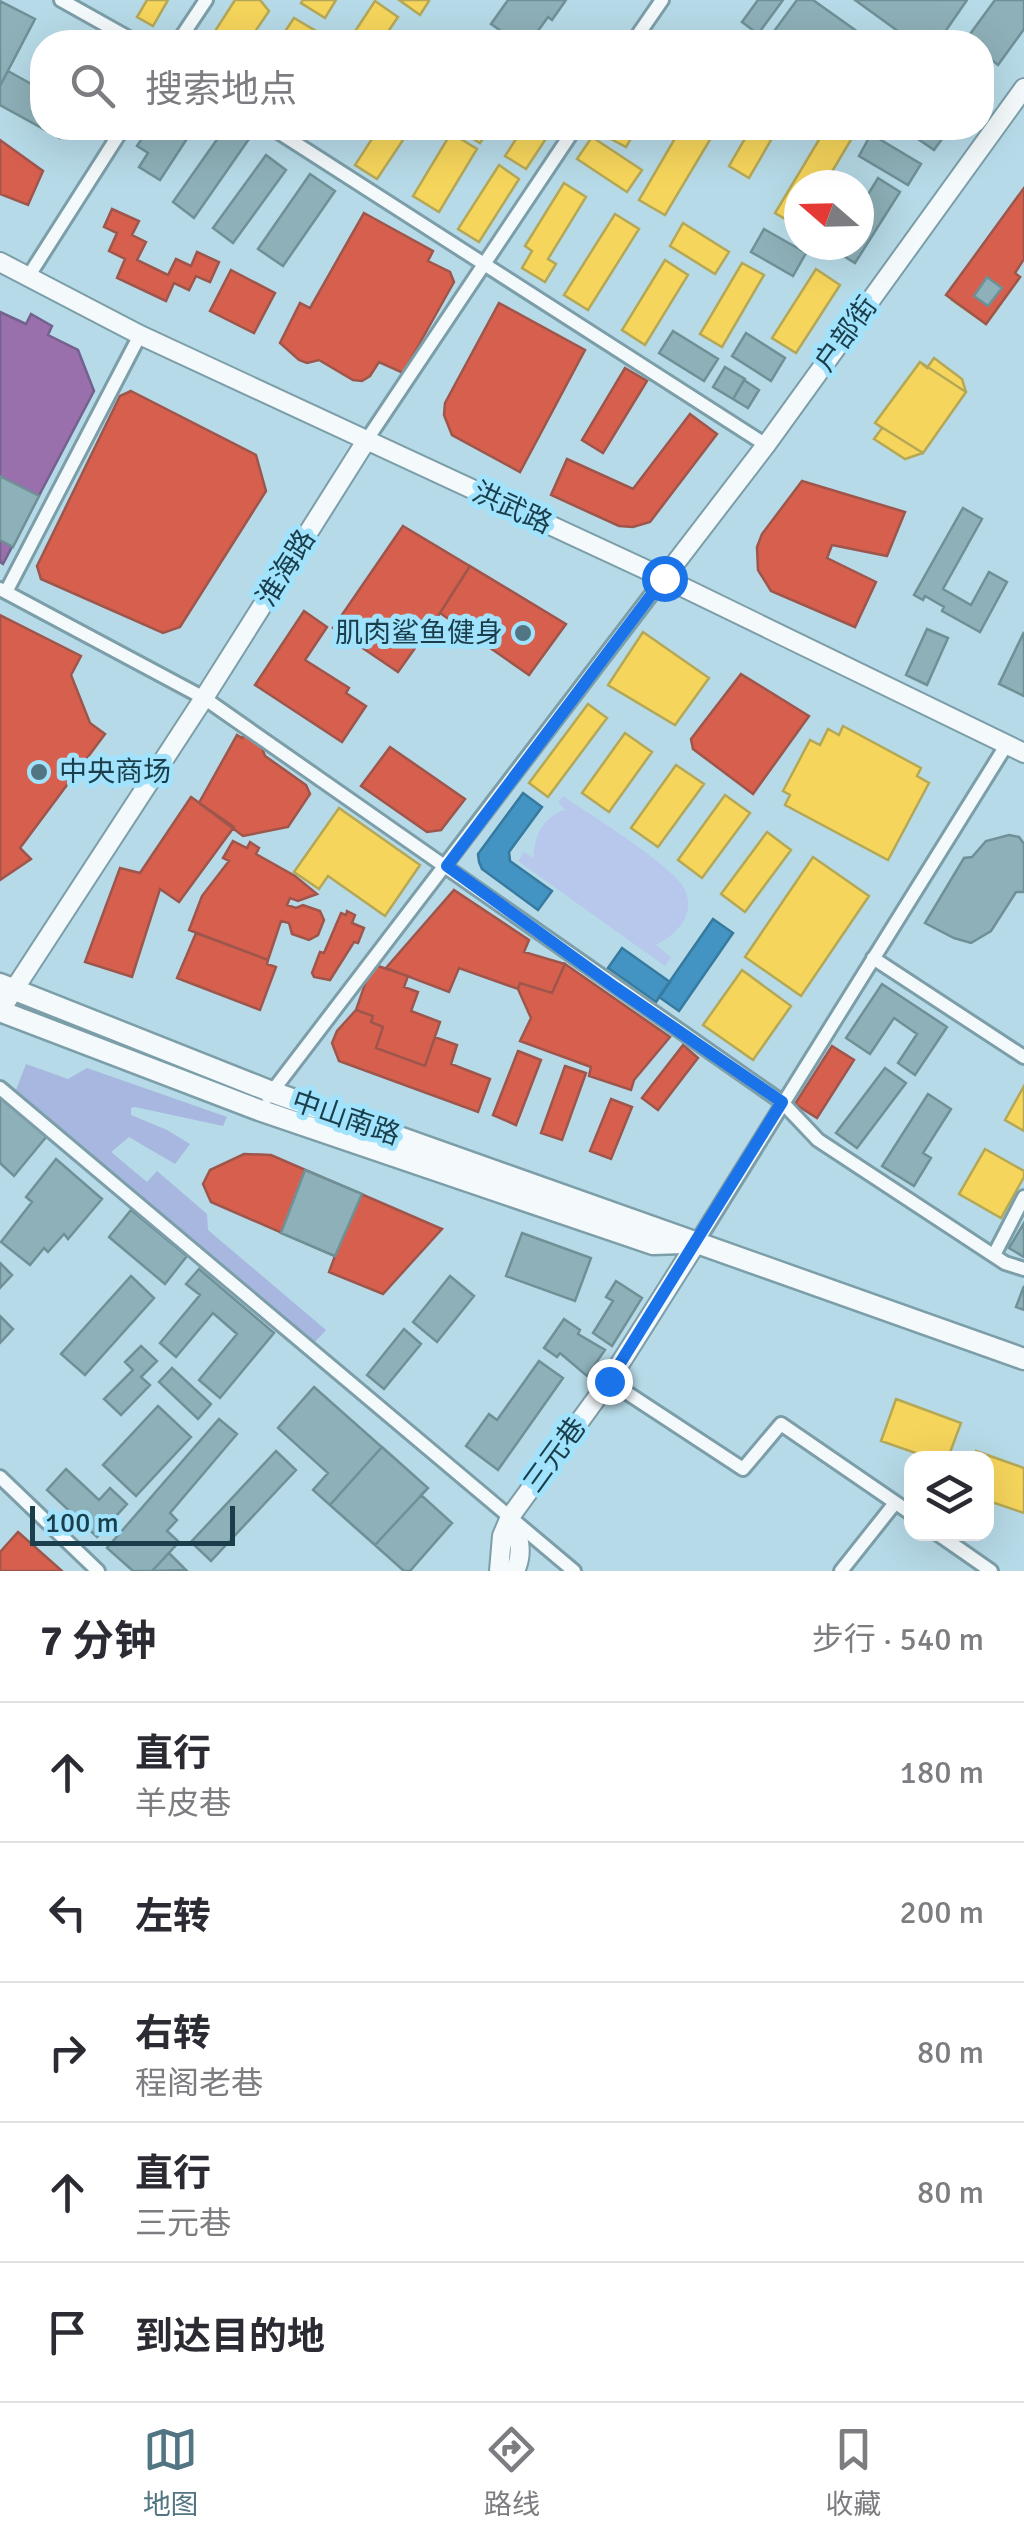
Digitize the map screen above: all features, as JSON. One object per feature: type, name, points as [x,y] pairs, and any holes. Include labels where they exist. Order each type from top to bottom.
[{"type":"main road","name":"户部街","points":[[994,130],[1024,88]]},
{"type":"main road","name":"户部街","points":[[664,578],[766,445],[986,140]]},
{"type":"main road","name":"洪武路","points":[[0,262],[140,335],[664,578],[1015,748]]},
{"type":"main road","name":"淮海路","points":[[0,1011],[7,987],[204,698],[366,441]]},
{"type":"main road","name":"中山南路","points":[[7,987],[272,1092],[1024,1359]]},
{"type":"main road","name":"中山南路","points":[[0,1011],[259,1110],[654,1244],[696,1242]]},
{"type":"main road","name":"三元巷","points":[[510,1517],[609,1381],[696,1242]]},
{"type":"main road","points":[[499,1571],[502,1536],[510,1517]]},
{"type":"main road","points":[[510,1517],[520,1538],[520,1561],[515,1571]]},
{"type":"street","points":[[61,0],[115,30]]},
{"type":"street","points":[[186,30],[206,0]]},
{"type":"street","points":[[641,30],[662,0]]},
{"type":"street","points":[[28,276],[114,140]]},
{"type":"street","points":[[291,140],[766,445]]},
{"type":"street","name":"淮海路","points":[[366,441],[567,140]]},
{"type":"street","points":[[140,335],[3,590],[204,698],[782,1102],[818,1140],[994,1255],[1024,1269]]},
{"type":"street","points":[[259,1110],[664,578]]},
{"type":"street","points":[[696,1242],[873,958],[1015,748]]},
{"type":"street","points":[[873,958],[1024,1058]]},
{"type":"street","points":[[0,1088],[574,1571]]},
{"type":"street","points":[[994,1255],[1024,1198]]},
{"type":"street","points":[[609,1381],[742,1469],[781,1424],[904,1508]]},
{"type":"street","points":[[0,1477],[98,1571]]},
{"type":"street","points":[[841,1571],[895,1502]]},
{"type":"street","points":[[948,1541],[992,1571]]},
{"type":"shaded area","points":[[563,796],[666,868],[685,890],[688,908],[682,923],[656,945],[671,957],[665,966],[518,861],[524,852],[534,858],[541,828],[565,810],[558,802]]},
{"type":"shaded area","points":[[26,1064],[68,1079],[87,1068],[227,1117],[223,1126],[131,1108],[131,1115],[190,1144],[175,1164],[129,1137],[111,1152],[147,1182],[157,1171],[207,1214],[208,1230],[326,1330],[315,1342],[16,1090]]},
{"type":"building: 住宅","points":[[147,0],[168,0],[153,26],[137,17]]},
{"type":"building: 住宅","points":[[235,0],[260,0],[269,11],[256,30],[216,30]]},
{"type":"building: 住宅","points":[[336,0],[325,18],[301,3]]},
{"type":"building: 住宅","points":[[399,0],[428,0],[429,1],[420,15]]},
{"type":"building: 住宅","points":[[375,1],[398,17],[389,30],[356,30]]},
{"type":"building: 住宅","points":[[294,18],[314,30],[286,30]]},
{"type":"building: 住宅","points":[[371,140],[403,140],[377,179],[355,165]]},
{"type":"building: 住宅","points":[[447,140],[462,140],[477,149],[439,212],[413,196]]},
{"type":"building: 住宅","points":[[515,140],[545,140],[526,169],[505,156]]},
{"type":"building: 住宅","points":[[590,140],[597,140],[642,170],[627,192],[577,159]]},
{"type":"building: 住宅","points":[[674,140],[710,140],[665,215],[639,200]]},
{"type":"building: 住宅","points":[[744,140],[771,140],[749,178],[729,166]]},
{"type":"building: 住宅","points":[[819,140],[851,140],[833,170],[801,170]]},
{"type":"building: 住宅","points":[[499,165],[519,179],[479,242],[458,229]]},
{"type":"building: 住宅","points":[[564,183],[586,197],[548,259],[556,264],[545,282],[522,268],[532,251],[525,246]]},
{"type":"building: 住宅","points":[[784,198],[784,218],[775,213]]},
{"type":"building: 住宅","points":[[615,214],[639,229],[588,310],[564,295]]},
{"type":"building: 住宅","points":[[1024,214],[1024,244],[1005,230],[1015,217],[1019,220]]},
{"type":"building: 住宅","points":[[683,223],[729,252],[715,274],[670,246]]},
{"type":"building: 住宅","points":[[988,255],[1020,277],[986,324],[952,300],[962,287],[967,290]]},
{"type":"building: 住宅","points":[[665,260],[688,275],[645,345],[622,330]]},
{"type":"building: 住宅","points":[[742,263],[764,275],[722,347],[700,334]]},
{"type":"building: 住宅","points":[[816,269],[840,285],[796,353],[772,338]]},
{"type":"building: 住宅","points":[[934,358],[962,379],[966,392],[923,453],[905,459],[874,439],[882,428],[875,423],[920,362],[927,368]]},
{"type":"building: 住宅","points":[[920,362],[966,392],[923,453],[875,423]]},
{"type":"building: 住宅","points":[[643,632],[709,678],[675,725],[608,685]]},
{"type":"building: 住宅","points":[[588,704],[607,718],[548,797],[529,783]]},
{"type":"building: 住宅","points":[[843,726],[921,768],[917,776],[929,783],[888,860],[785,805],[790,795],[783,791],[810,740],[820,745],[828,729],[839,735]]},
{"type":"building: 住宅","points":[[625,733],[652,752],[609,812],[582,793]]},
{"type":"building: 住宅","points":[[676,765],[704,784],[658,847],[631,828]]},
{"type":"building: 住宅","points":[[725,795],[750,813],[702,878],[678,860]]},
{"type":"building: 住宅","points":[[339,808],[420,865],[385,916],[328,876],[319,889],[294,872]]},
{"type":"building: 住宅","points":[[767,832],[791,850],[745,912],[721,894]]},
{"type":"building: 住宅","points":[[813,857],[869,896],[801,996],[745,957]]},
{"type":"building: 住宅","points":[[742,970],[791,1006],[753,1060],[703,1025]]},
{"type":"building: 住宅","points":[[1024,1086],[1024,1131],[1005,1120]]},
{"type":"building: 住宅","points":[[985,1149],[1024,1171],[1001,1218],[959,1194]]},
{"type":"building: 住宅","points":[[896,1399],[961,1423],[951,1451],[910,1451],[881,1441]]},
{"type":"building: 住宅","points":[[994,1457],[1024,1468],[1024,1513],[994,1503]]},
{"type":"building: 商业","points":[[0,140],[43,171],[28,205],[0,194]]},
{"type":"building: 商业","points":[[1024,188],[1024,259],[1015,273],[1020,277],[986,324],[946,295]]},
{"type":"building: 商业","points":[[112,209],[139,221],[132,235],[146,242],[137,260],[168,275],[176,259],[191,266],[197,252],[219,262],[210,282],[196,276],[189,290],[174,283],[166,301],[117,278],[125,259],[109,251],[117,233],[104,227]]},
{"type":"building: 商业","points":[[364,213],[433,251],[428,261],[450,272],[454,282],[403,373],[379,362],[362,381],[353,380],[319,360],[299,360],[280,343],[300,303],[310,308]]},
{"type":"building: 商业","points":[[231,270],[275,293],[254,333],[210,311]]},
{"type":"building: 商业","points":[[499,303],[585,350],[520,472],[452,435],[444,415],[445,403]]},
{"type":"building: 商业","points":[[625,368],[647,381],[603,453],[582,440]]},
{"type":"building: 商业","points":[[131,391],[256,455],[266,491],[180,627],[163,633],[41,579],[37,566],[120,396]]},
{"type":"building: 商业","points":[[690,414],[717,434],[650,522],[619,526],[551,495],[567,459],[633,489]]},
{"type":"building: 商业","points":[[802,481],[905,512],[887,556],[832,545],[827,558],[876,582],[855,627],[771,591],[758,570],[757,547],[762,534]]},
{"type":"building: 商业","points":[[403,526],[566,624],[529,675],[440,613],[398,672],[333,628]]},
{"type":"building: 商业","points":[[470,566],[566,624],[529,675],[440,613]]},
{"type":"building: 商业","points":[[304,611],[327,627],[305,660],[349,688],[346,693],[366,706],[342,742],[255,685]]},
{"type":"building: 商业","name":"中央商场","points":[[0,615],[81,656],[71,675],[90,723],[105,734],[20,848],[31,859],[0,880]]},
{"type":"building: 商业","points":[[741,674],[809,716],[753,794],[693,749],[691,739]]},
{"type":"building: 商业","points":[[245,734],[261,745],[265,756],[306,785],[310,794],[288,827],[243,836],[199,803],[237,735],[242,738]]},
{"type":"building: 商业","points":[[390,747],[465,799],[441,830],[427,832],[361,786]]},
{"type":"building: 商业","points":[[191,797],[234,827],[179,902],[160,889],[132,977],[85,962],[120,868],[140,873]]},
{"type":"building: 商业","points":[[233,841],[247,848],[250,842],[259,848],[256,854],[317,894],[298,901],[290,898],[287,905],[320,911],[324,920],[318,935],[309,940],[292,934],[289,923],[281,921],[268,960],[189,930],[202,896],[229,861],[223,858]]},
{"type":"building: 商业","points":[[454,890],[529,940],[524,952],[565,964],[552,993],[520,983],[518,989],[459,968],[449,992],[386,968]]},
{"type":"building: 商业","points":[[347,911],[355,915],[352,923],[364,928],[358,943],[354,942],[330,980],[314,977],[320,952],[324,953],[341,913],[346,915]]},
{"type":"building: 商业","points":[[196,933],[268,960],[267,964],[276,967],[260,1010],[177,978]]},
{"type":"building: 商业","points":[[372,964],[408,976],[404,987],[418,992],[411,1011],[440,1022],[425,1066],[376,1048],[383,1027],[371,1022],[373,1016],[356,1010]]},
{"type":"building: 商业","points":[[565,964],[670,1037],[634,1080],[631,1090],[589,1076],[591,1067],[520,1041],[531,1018],[518,989],[520,983],[552,993]]},
{"type":"building: 商业","points":[[356,1010],[373,1016],[371,1022],[383,1027],[376,1048],[425,1066],[435,1037],[457,1045],[451,1064],[490,1079],[478,1112],[339,1061],[332,1043],[337,1031]]},
{"type":"building: 商业","points":[[683,1045],[698,1058],[658,1110],[642,1098]]},
{"type":"building: 商业","points":[[832,1046],[854,1060],[817,1118],[795,1104]]},
{"type":"building: 商业","points":[[518,1051],[541,1060],[516,1125],[493,1115]]},
{"type":"building: 商业","points":[[565,1066],[586,1073],[562,1140],[541,1133]]},
{"type":"building: 商业","points":[[611,1099],[632,1107],[611,1159],[590,1151]]},
{"type":"building: 商业","points":[[244,1154],[271,1155],[442,1229],[383,1294],[329,1272],[335,1256],[211,1202],[203,1184],[210,1170]]},
{"type":"building: 商业","points":[[18,1532],[62,1571],[0,1571],[0,1552]]},
{"type":"building: 办公","points":[[0,312],[26,324],[31,314],[52,326],[48,335],[78,350],[94,391],[3,564],[0,562]]},
{"type":"building: 学校","points":[[523,793],[542,807],[509,852],[510,861],[552,891],[538,910],[482,869],[479,862],[478,854]]},
{"type":"building: 学校","points":[[713,919],[733,933],[679,1011],[659,997]]},
{"type":"building: 学校","points":[[622,948],[670,982],[656,1002],[608,968]]},
{"type":"building: 其他","points":[[508,0],[566,0],[552,20],[548,17],[539,30],[500,30],[491,24]]},
{"type":"building: 其他","points":[[758,0],[783,0],[761,30],[753,30],[742,22]]},
{"type":"building: 其他","points":[[797,0],[813,0],[855,30],[775,30]]},
{"type":"building: 其他","points":[[855,0],[967,0],[946,30],[896,30]]},
{"type":"building: 其他","points":[[995,0],[1024,0],[1024,29],[998,65],[994,62],[994,30],[973,30]]},
{"type":"building: 其他","points":[[0,1],[35,19],[0,86]]},
{"type":"building: 其他","points":[[8,71],[30,83],[30,122],[0,105],[0,86]]},
{"type":"building: 其他","points":[[141,140],[186,140],[160,180],[139,167],[148,153],[137,146]]},
{"type":"building: 其他","points":[[217,140],[248,140],[194,218],[173,202]]},
{"type":"building: 其他","points":[[868,140],[881,140],[921,164],[908,185],[859,156]]},
{"type":"building: 其他","points":[[920,140],[941,140],[934,150]]},
{"type":"building: 其他","points":[[266,155],[286,170],[233,243],[213,228]]},
{"type":"building: 其他","points":[[310,174],[335,191],[283,266],[258,249]]},
{"type":"building: 其他","points":[[878,178],[900,192],[874,233],[874,185]]},
{"type":"building: 其他","points":[[764,229],[784,240],[784,260],[802,260],[793,276],[751,252]]},
{"type":"building: 其他","points":[[987,277],[1002,288],[988,306],[974,296]]},
{"type":"building: 其他","points":[[673,331],[718,359],[704,381],[659,353]]},
{"type":"building: 其他","points":[[746,333],[785,358],[771,381],[732,356]]},
{"type":"building: 其他","points":[[725,367],[745,379],[733,399],[713,387]]},
{"type":"building: 其他","points":[[744,380],[759,390],[748,408],[733,399]]},
{"type":"building: 其他","points":[[0,476],[39,496],[13,547],[0,540]]},
{"type":"building: 其他","points":[[963,508],[982,519],[943,589],[971,605],[989,572],[1007,582],[980,632],[942,611],[944,607],[925,596],[923,600],[914,595]]},
{"type":"building: 其他","points":[[927,629],[948,638],[927,685],[906,675]]},
{"type":"building: 其他","points":[[1024,632],[1024,696],[999,684]]},
{"type":"building: 其他","points":[[1009,835],[1019,837],[1024,844],[1024,892],[1016,892],[991,931],[971,943],[925,923],[964,858],[972,857],[986,841]]},
{"type":"building: 其他","points":[[882,984],[947,1027],[915,1075],[898,1063],[917,1034],[894,1018],[870,1054],[846,1038]]},
{"type":"building: 其他","points":[[885,1068],[906,1083],[857,1148],[836,1133]]},
{"type":"building: 其他","points":[[0,1094],[47,1136],[14,1176],[0,1163]]},
{"type":"building: 其他","points":[[928,1094],[951,1109],[923,1153],[931,1158],[914,1186],[882,1166]]},
{"type":"building: 其他","points":[[56,1159],[102,1199],[68,1239],[64,1234],[48,1252],[44,1248],[30,1265],[1,1242],[32,1202],[26,1197]]},
{"type":"building: 其他","points":[[305,1170],[362,1194],[335,1256],[281,1233]]},
{"type":"building: 其他","points":[[131,1210],[187,1256],[165,1284],[109,1237]]},
{"type":"building: 其他","points":[[1024,1223],[1024,1257],[1009,1248]]},
{"type":"building: 其他","points":[[522,1233],[591,1258],[575,1301],[506,1276]]},
{"type":"building: 其他","points":[[0,1263],[12,1275],[0,1288]]},
{"type":"building: 其他","points":[[199,1269],[274,1333],[220,1398],[199,1380],[237,1334],[213,1313],[176,1357],[160,1343],[200,1295],[186,1284]]},
{"type":"building: 其他","points":[[131,1276],[154,1298],[85,1375],[61,1354]]},
{"type":"building: 其他","points":[[450,1276],[474,1296],[437,1342],[413,1322]]},
{"type":"building: 其他","points":[[616,1281],[642,1298],[612,1346],[593,1333],[613,1301],[606,1297]]},
{"type":"building: 其他","points":[[1024,1286],[1024,1310],[1016,1307]]},
{"type":"building: 其他","points":[[0,1316],[13,1329],[0,1343]]},
{"type":"building: 其他","points":[[564,1319],[580,1330],[578,1334],[605,1350],[587,1376],[560,1353],[557,1357],[544,1348]]},
{"type":"building: 其他","points":[[404,1329],[421,1344],[384,1389],[367,1375]]},
{"type":"building: 其他","points":[[141,1346],[157,1361],[141,1377],[150,1385],[121,1415],[104,1399],[133,1370],[125,1362]]},
{"type":"building: 其他","points":[[539,1361],[563,1378],[498,1470],[466,1446],[489,1414],[497,1420]]},
{"type":"building: 其他","points":[[172,1368],[211,1404],[198,1419],[159,1382]]},
{"type":"building: 其他","points":[[314,1387],[428,1488],[421,1495],[452,1523],[410,1571],[404,1571],[313,1490],[328,1473],[278,1428]]},
{"type":"building: 其他","points":[[158,1406],[191,1437],[136,1496],[103,1465]]},
{"type":"building: 其他","points":[[219,1419],[237,1434],[170,1513],[177,1520],[167,1531],[179,1542],[152,1571],[133,1571],[107,1548]]},
{"type":"building: 其他","points":[[382,1447],[428,1488],[375,1545],[330,1505]]},
{"type":"building: 其他","points":[[276,1451],[296,1470],[211,1561],[191,1542]]},
{"type":"building: 其他","points":[[66,1469],[99,1500],[110,1488],[127,1504],[97,1537],[47,1490]]},
{"type":"building: 其他","points":[[169,1553],[186,1570],[152,1571]]},
{"type":"place","name":"肌肉鲨鱼健身","points":[[523,633]]},
{"type":"place","name":"中央商场","points":[[39,772]]},
{"type":"route","points":[[609,1381],[782,1102],[447,866],[664,578]]}]
